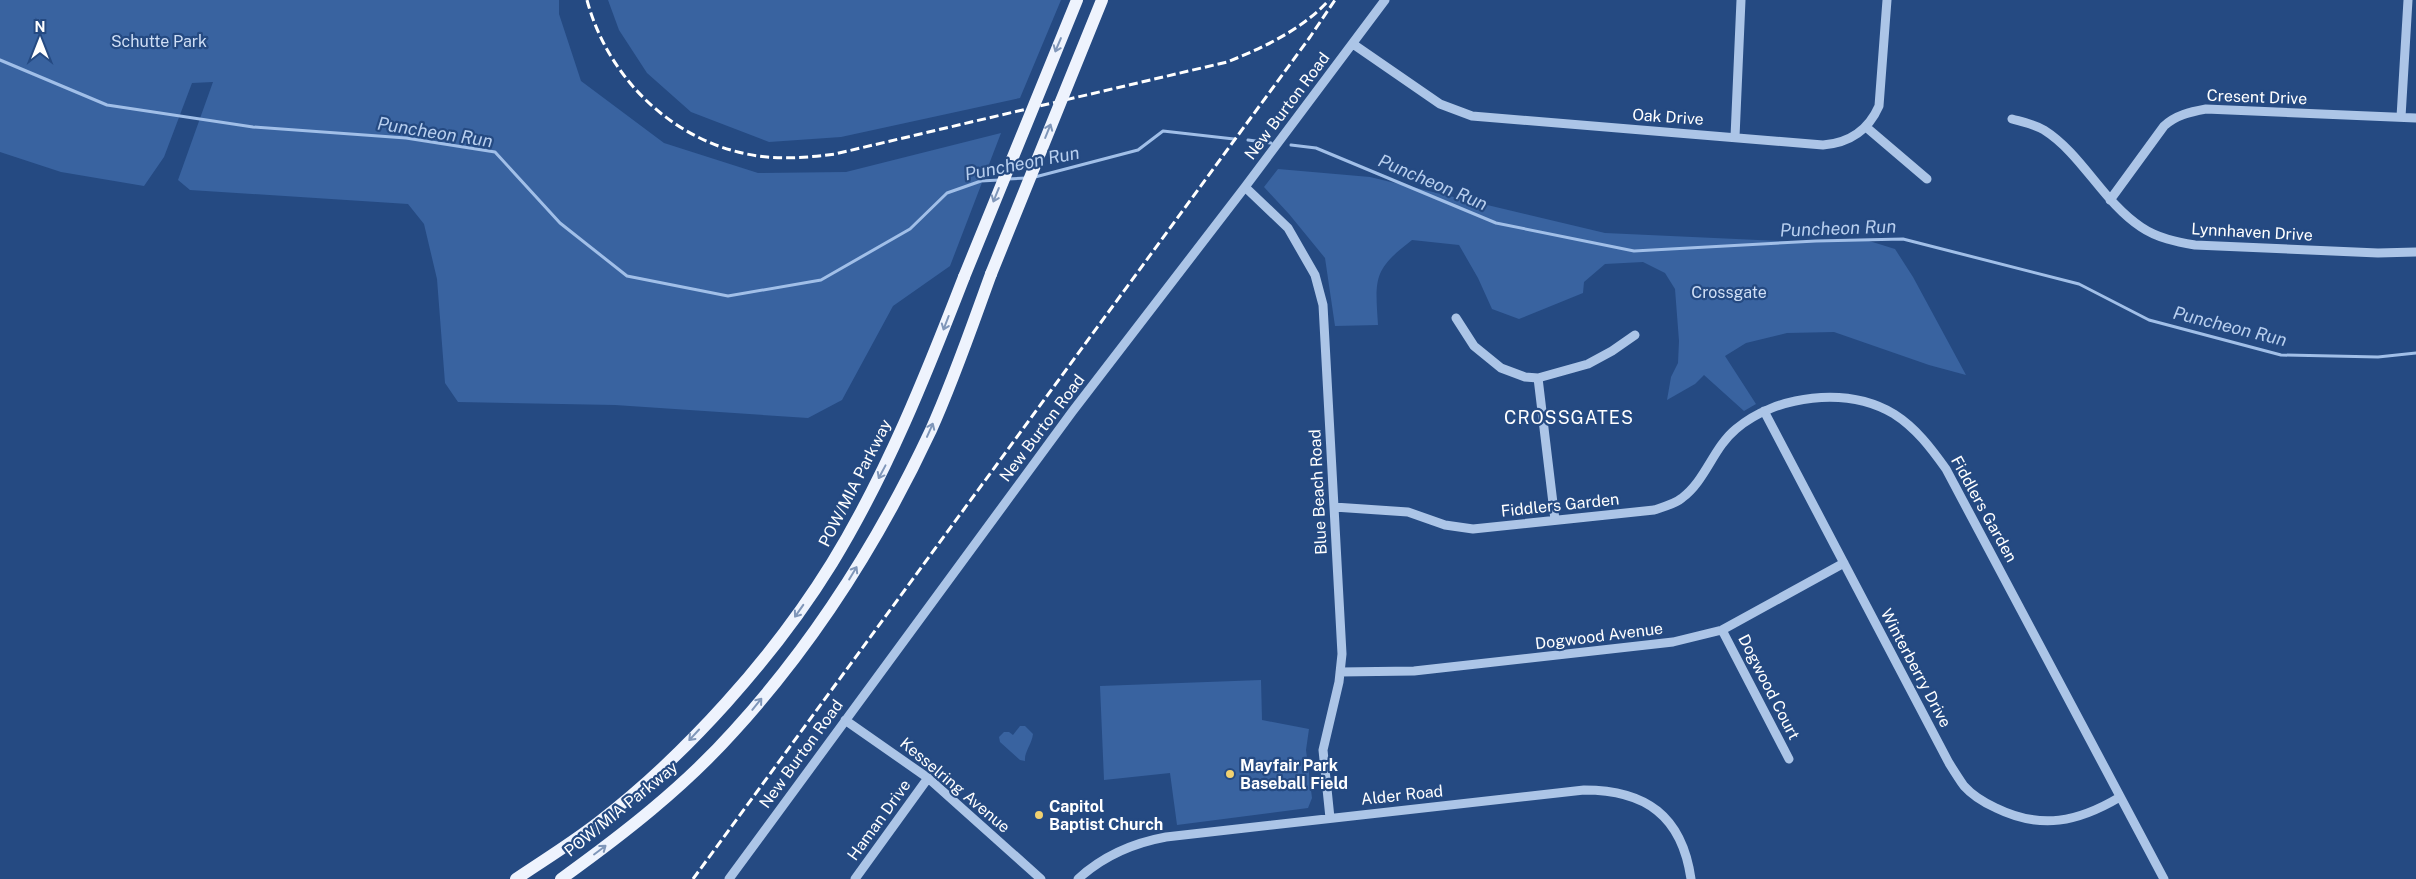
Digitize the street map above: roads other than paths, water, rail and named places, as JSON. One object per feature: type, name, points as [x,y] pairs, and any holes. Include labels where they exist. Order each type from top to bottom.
[{"type":"main road","name":"POW/MIA Parkway","points":[[516,879],[598,823],[674,756],[755,668],[796,617],[831,564],[892,452],[914,402],[1077,0]]},
{"type":"main road","name":"POW/MIA Parkway","points":[[561,879],[648,813],[734,732],[802,649],[837,600],[873,542],[932,428],[991,274],[1102,0]]},
{"type":"street","name":"New Burton Road","points":[[729,879],[1072,412],[1245,187],[1385,0]]},
{"type":"street","points":[[1735,138],[1742,0]]},
{"type":"street","points":[[1886,0],[1882,95],[1874,116],[1866,128],[1927,180]]},
{"type":"street","points":[[2401,117],[2408,0]]},
{"type":"street","name":"Oak Drive","points":[[1353,44],[1440,104],[1464,114],[1822,145],[1837,144],[1850,139],[1866,128]]},
{"type":"street","name":"Cresent Drive","points":[[2110,200],[2164,126],[2173,118],[2191,112],[2206,109],[2416,118]]},
{"type":"street","name":"Lynnhaven Drive","points":[[2012,119],[2030,124],[2054,138],[2110,200],[2143,229],[2176,242],[2195,245],[2350,252],[2416,252]]},
{"type":"street","name":"Blue Beach Road","points":[[1245,187],[1288,228],[1311,268],[1319,289],[1324,327],[1342,654],[1340,672],[1323,750],[1330,818]]},
{"type":"street","points":[[1456,318],[1474,346],[1501,368],[1525,377],[1538,378],[1588,364],[1612,352],[1635,335]]},
{"type":"street","points":[[1538,378],[1555,520]]},
{"type":"street","name":"Fiddlers Garden","points":[[1334,507],[1408,512],[1445,525],[1473,529],[1654,510],[1681,500],[1697,483],[1715,453],[1735,430],[1764,411],[1795,400],[1808,398],[1852,400],[1869,403],[1893,414],[1921,435],[1946,469],[2164,879]]},
{"type":"street","name":"Winterberry Drive","points":[[1764,411],[1949,763],[1966,788],[1988,804],[2012,816],[2023,820],[2046,822],[2073,819],[2103,807],[2120,797]]},
{"type":"street","name":"Dogwood Avenue","points":[[1340,672],[1414,672],[1558,657],[1673,642],[1722,630],[1844,563]]},
{"type":"street","name":"Dogwood Court","points":[[1722,630],[1789,759]]},
{"type":"street","name":"Kesselring Avenue","points":[[845,720],[928,778],[1041,879]]},
{"type":"street","name":"Haman Drive","points":[[855,879],[928,778]]},
{"type":"street","name":"Alder Road","points":[[1078,879],[1103,860],[1144,842],[1180,835],[1584,790],[1618,792],[1644,801],[1666,818],[1681,839],[1687,853],[1691,879]]},
{"type":"waterway","name":"Puncheon Run","points":[[0,60],[107,105],[253,127],[406,138],[495,152],[560,223],[627,276],[728,296],[821,280],[910,229],[947,193],[981,181],[999,180]]},
{"type":"waterway","name":"Puncheon Run","points":[[1035,177],[1138,150],[1163,131],[1234,139]]},
{"type":"waterway","name":"Puncheon Run","points":[[1248,140],[1271,143]]},
{"type":"waterway","name":"Puncheon Run","points":[[1291,145],[1316,148],[1496,223],[1634,251],[1816,241],[1903,239],[2079,284],[2149,320],[2281,355],[2378,357],[2416,353]]},
{"type":"waterway","name":"Puncheon Run","points":[[1008,179],[1026,178]]},
{"type":"railway","points":[[587,0],[598,30],[612,58],[631,84],[653,107],[678,126],[706,141],[735,151],[784,158],[835,154],[1227,62],[1282,37],[1307,20],[1329,0]]},
{"type":"railway","points":[[693,879],[1310,37],[1335,0]]},
{"type":"place","name":"Mayfair Park Baseball Field","points":[[1230,774]]},
{"type":"place","name":"Capitol Baptist Church","points":[[1039,815]]},
{"type":"district","name":"CROSSGATES","points":[[1569,417]]},
{"type":"park label","name":"Schutte Park","points":[[159,41]]},
{"type":"park label","name":"Crossgate","points":[[1729,292]]}]
